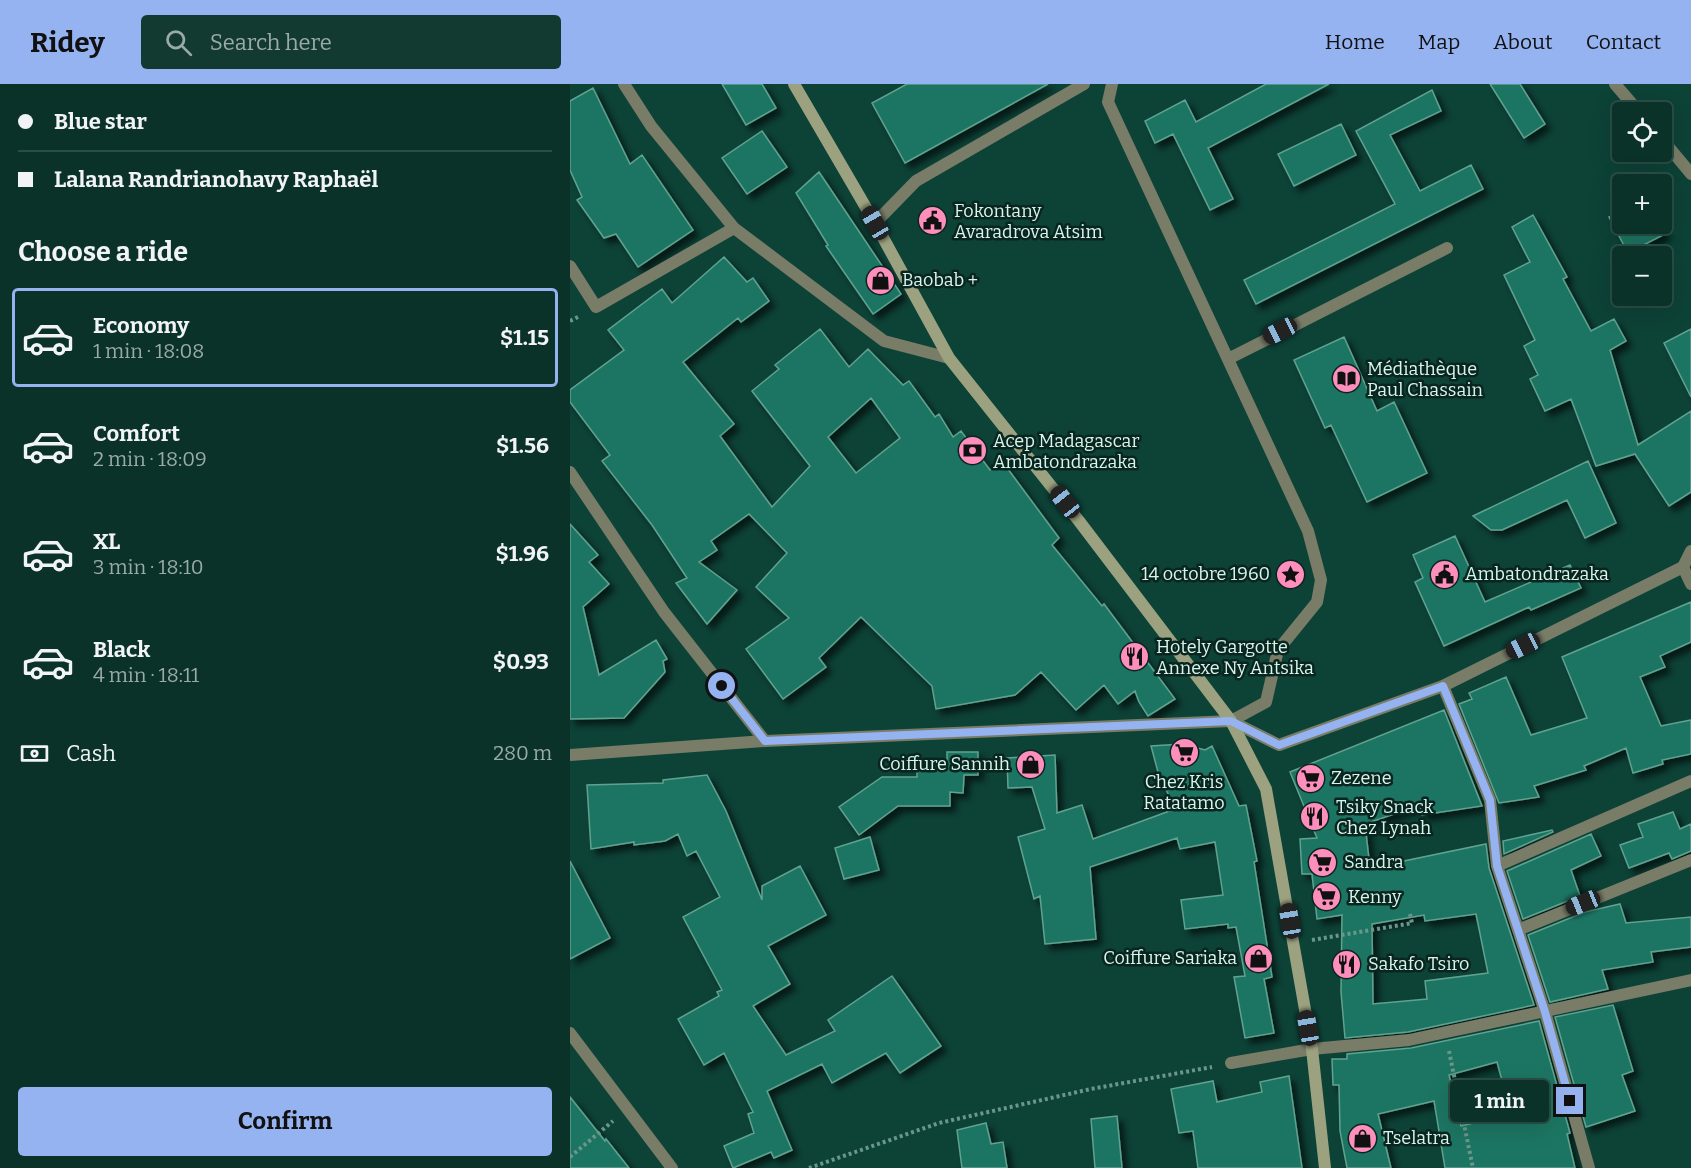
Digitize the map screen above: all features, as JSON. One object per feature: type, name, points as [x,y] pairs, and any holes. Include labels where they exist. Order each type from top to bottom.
[{"type":"main road","points":[[794,84],[875,223],[949,358],[1079,520],[1231,721],[1266,789],[1312,1049],[1325,1168]]},
{"type":"street","points":[[624,84],[651,126],[734,228],[884,341],[949,358]]},
{"type":"street","points":[[875,223],[916,181],[1084,84]]},
{"type":"street","points":[[570,755],[765,741],[1231,721],[1266,702],[1278,651],[1317,602],[1321,580],[1308,531],[1108,102],[1112,84]]},
{"type":"street","points":[[1615,84],[1630,102]]},
{"type":"street","points":[[1672,152],[1691,174]]},
{"type":"street","points":[[570,266],[596,307],[734,228]]},
{"type":"street","points":[[1228,359],[1447,248]]},
{"type":"street","points":[[570,472],[664,612],[765,741]]},
{"type":"street","points":[[1231,721],[1279,745],[1443,686],[1683,567],[1691,551]]},
{"type":"street","points":[[1683,567],[1691,584]]},
{"type":"street","points":[[1443,686],[1490,800],[1497,866],[1545,1012],[1589,1168]]},
{"type":"street","points":[[1497,866],[1691,781]]},
{"type":"street","points":[[1518,930],[1691,860]]},
{"type":"street","points":[[1231,1064],[1312,1049],[1409,1040],[1691,980]]},
{"type":"street","points":[[570,1034],[672,1168]]},
{"type":"path","points":[[1293,943],[1412,923],[1410,914]]},
{"type":"path","points":[[1445,1033],[1473,1168]]},
{"type":"path","points":[[809,1168],[939,1123],[1091,1089],[1231,1064]]},
{"type":"path","points":[[570,1157],[627,1109]]},
{"type":"building","points":[[722,84],[762,84],[776,108],[746,125]]},
{"type":"building","points":[[907,84],[1048,84],[905,163],[872,103]]},
{"type":"building","points":[[1266,84],[1329,84],[1208,148],[1233,199],[1210,210],[1173,134],[1155,143],[1145,121],[1185,100],[1196,122]]},
{"type":"building","points":[[1490,84],[1520,84],[1545,124],[1524,138]]},
{"type":"building","points":[[593,88],[630,164],[642,155],[693,230],[638,267],[616,234],[604,238],[577,200],[582,197],[570,170],[570,101]]},
{"type":"building","points":[[1432,90],[1441,111],[1390,135],[1420,191],[1471,165],[1483,189],[1256,304],[1244,280],[1395,204],[1356,131]]},
{"type":"building","points":[[1341,124],[1356,155],[1294,186],[1278,154]]},
{"type":"building","points":[[762,131],[787,167],[747,194],[722,158]]},
{"type":"building","points":[[819,172],[901,294],[873,314],[826,246],[828,245],[796,193]]},
{"type":"building","points":[[1533,215],[1567,277],[1563,279],[1591,331],[1614,319],[1626,341],[1610,350],[1638,445],[1691,411],[1691,492],[1669,506],[1635,454],[1596,466],[1571,399],[1545,411],[1530,379],[1538,375],[1524,346],[1535,340],[1504,275],[1530,262],[1512,227]]},
{"type":"building","points":[[1618,234],[1665,234],[1642,246],[1624,246]]},
{"type":"building","points":[[724,257],[747,282],[753,278],[769,301],[741,322],[738,318],[683,362],[734,424],[720,436],[772,507],[810,466],[752,391],[779,369],[775,365],[820,329],[849,367],[868,349],[903,385],[909,381],[935,417],[939,414],[953,437],[961,431],[990,470],[1002,461],[1059,538],[1052,545],[1102,606],[1104,604],[1175,699],[1148,716],[1135,691],[1118,704],[1104,685],[1076,710],[1041,672],[1015,695],[936,709],[932,686],[861,617],[819,658],[826,667],[783,699],[746,649],[789,618],[756,587],[787,553],[749,514],[711,541],[717,550],[699,562],[737,590],[707,624],[676,583],[687,578],[652,525],[602,461],[610,455],[570,402],[570,390],[624,350],[608,330],[662,289],[672,303]],"holes":[[[871,398],[900,438],[856,473],[828,437]]]},
{"type":"building","points":[[1691,329],[1691,397],[1664,343]]},
{"type":"building","points":[[1344,337],[1377,411],[1394,402],[1427,473],[1367,502],[1331,425],[1325,428],[1294,360]]},
{"type":"building","points":[[1588,461],[1616,523],[1585,538],[1567,500],[1502,530],[1491,530],[1473,516]]},
{"type":"building","points":[[570,524],[598,555],[589,562],[609,584],[583,607],[599,675],[656,640],[667,659],[663,661],[665,672],[624,718],[570,719]]},
{"type":"building","points":[[1455,536],[1485,602],[1570,565],[1581,588],[1531,610],[1529,607],[1444,646],[1415,582],[1423,578],[1413,555]]},
{"type":"building","points":[[1691,602],[1691,642],[1660,656],[1665,667],[1640,677],[1661,726],[1691,720],[1691,754],[1662,760],[1663,764],[1633,773],[1626,748],[1584,766],[1586,770],[1534,786],[1539,797],[1499,803],[1459,704],[1472,699],[1469,693],[1506,677],[1531,735],[1587,718],[1562,657]]},
{"type":"building","points":[[1444,710],[1482,806],[1422,815],[1420,805],[1365,824],[1370,868],[1486,844],[1489,868],[1534,1005],[1408,1032],[1345,1038],[1341,992],[1342,915],[1317,919],[1312,874],[1302,874],[1300,839],[1317,838],[1290,772]],"holes":[[[1476,914],[1488,973],[1425,981],[1427,999],[1373,1004],[1372,924],[1424,915],[1425,921]]]},
{"type":"building","points":[[1183,744],[1205,750],[1212,746],[1239,806],[1246,805],[1257,861],[1254,862],[1272,977],[1264,979],[1274,1033],[1245,1038],[1234,977],[1245,976],[1236,927],[1228,928],[1228,924],[1185,929],[1181,900],[1223,895],[1215,842],[1180,849],[1177,838],[1090,867],[1096,939],[1045,944],[1040,896],[1034,899],[1018,837],[1045,829],[1032,787],[1008,788],[1007,758],[1055,755],[1057,813],[1082,805],[1093,839],[1175,809],[1158,772],[1151,746]]},
{"type":"building","points":[[947,752],[978,752],[978,775],[964,775],[963,793],[950,792],[950,806],[898,806],[859,835],[839,807],[882,777],[917,777],[917,760],[947,760]]},
{"type":"building","points":[[707,775],[726,811],[762,900],[762,886],[800,866],[826,915],[768,946],[790,984],[753,1006],[786,1055],[835,1031],[828,1020],[892,976],[941,1046],[900,1073],[886,1053],[832,1083],[822,1064],[767,1091],[792,1150],[774,1158],[771,1152],[733,1168],[724,1146],[754,1133],[748,1114],[753,1112],[724,1053],[704,1065],[678,1019],[719,996],[717,992],[722,990],[683,917],[720,897],[696,851],[687,856],[678,834],[665,841],[634,845],[634,842],[591,849],[587,785],[663,783],[663,780]]},
{"type":"building","points":[[1673,812],[1680,829],[1691,824],[1691,851],[1672,859],[1669,853],[1629,868],[1620,845],[1643,837],[1638,824]]},
{"type":"building","points":[[1552,830],[1553,832],[1504,854],[1503,841]]},
{"type":"building","points":[[1591,834],[1601,856],[1571,870],[1580,896],[1523,919],[1507,871]]},
{"type":"building","points":[[870,837],[879,870],[844,879],[835,848]]},
{"type":"building","points":[[570,861],[610,938],[570,959]]},
{"type":"building","points":[[1620,904],[1626,923],[1691,917],[1691,947],[1651,952],[1653,962],[1602,970],[1608,989],[1550,1002],[1528,935],[1585,912]]},
{"type":"building","points":[[1613,1005],[1633,1071],[1622,1075],[1635,1111],[1586,1127],[1555,1017]]},
{"type":"building","points":[[1539,1021],[1570,1133],[1567,1134],[1575,1168],[1445,1168],[1434,1101],[1378,1114],[1391,1168],[1347,1168],[1340,1131],[1339,1085],[1333,1085],[1332,1059],[1347,1059],[1347,1054],[1411,1048]],"holes":[[[1497,1062],[1511,1114],[1461,1126],[1449,1075]]]},
{"type":"building","points":[[1289,1076],[1302,1168],[1198,1168],[1193,1131],[1179,1133],[1171,1089],[1213,1081],[1217,1102],[1262,1092],[1260,1082]]},
{"type":"building","points":[[570,1097],[605,1141],[606,1139],[629,1168],[570,1168]]},
{"type":"building","points":[[1117,1116],[1122,1168],[1095,1168],[1091,1119]]},
{"type":"building","points":[[986,1123],[991,1144],[1003,1142],[1007,1168],[962,1168],[957,1130]]},
{"type":"place","name":"Fokontany Avaradrova Atsim","points":[[933,221]]},
{"type":"place","name":"Baobab +","points":[[881,280]]},
{"type":"place","name":"Médiathèque Paul Chassain","points":[[1346,379]]},
{"type":"place","name":"Acep Madagascar Ambatondrazaka","points":[[972,451]]},
{"type":"place","name":"14 octobre 1960","points":[[1291,574]]},
{"type":"place","name":"Ambatondrazaka","points":[[1444,574]]},
{"type":"place","name":"Hotely Gargotte Annexe Ny Antsika","points":[[1135,657]]},
{"type":"place","name":"Chez Kris Ratatamo","points":[[1184,753]]},
{"type":"place","name":"Coiffure Sannih","points":[[1031,764]]},
{"type":"place","name":"Zezene","points":[[1310,778]]},
{"type":"place","name":"Tsiky Snack Chez Lynah","points":[[1315,817]]},
{"type":"place","name":"Sandra","points":[[1323,862]]},
{"type":"place","name":"Kenny","points":[[1327,897]]},
{"type":"place","name":"Coiffure Sariaka","points":[[1258,958]]},
{"type":"place","name":"Sakafo Tsiro","points":[[1347,964]]},
{"type":"place","name":"Tselatra","points":[[1362,1138]]},
{"type":"route","points":[[722,686],[765,741],[1231,721],[1279,745],[1443,686],[1490,800],[1497,866],[1545,1012],[1570,1101]]}]
